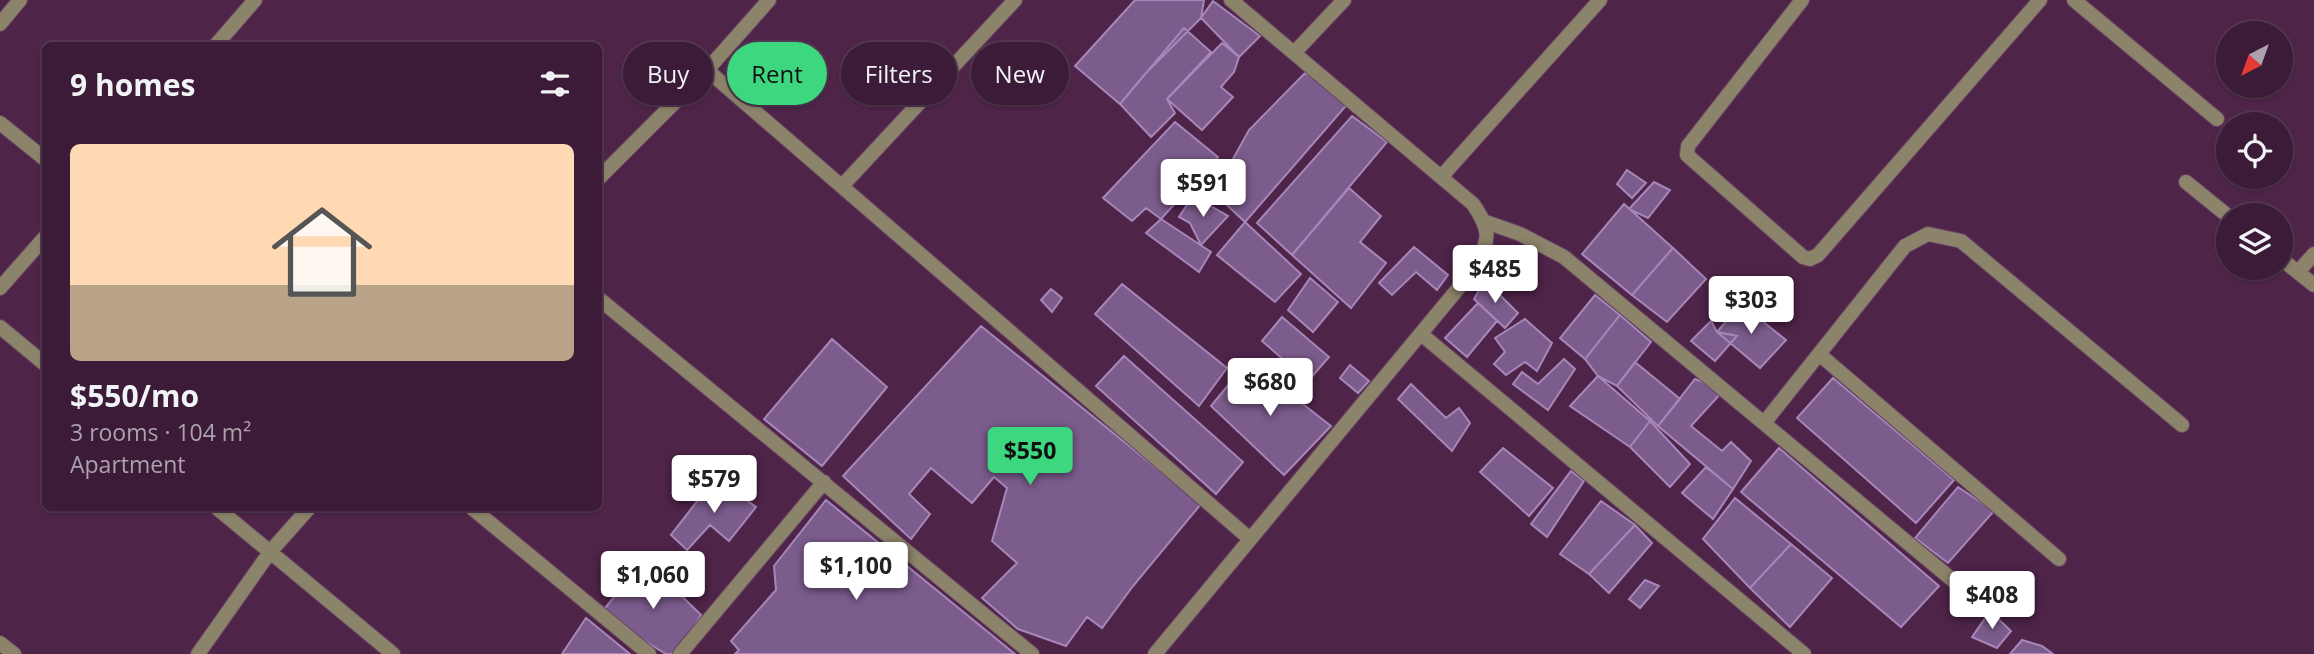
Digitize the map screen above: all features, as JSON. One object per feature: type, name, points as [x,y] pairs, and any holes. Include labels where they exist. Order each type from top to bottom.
[{"type":"street","points":[[0,24],[20,0]]},
{"type":"street","points":[[218,42],[255,0]]},
{"type":"street","points":[[713,63],[769,0]]},
{"type":"street","points":[[842,186],[1015,0]]},
{"type":"street","points":[[1231,0],[1473,204],[1486,222],[1520,234],[1564,257],[1967,592]]},
{"type":"street","points":[[1294,53],[1344,0]]},
{"type":"street","points":[[1441,177],[1600,0]]},
{"type":"street","points":[[1802,0],[1688,146],[1687,155],[1803,257],[1810,259],[1818,254],[2040,0]]},
{"type":"street","points":[[2074,0],[2216,118]]},
{"type":"street","points":[[713,75],[1250,539]]},
{"type":"street","points":[[602,175],[672,105]]},
{"type":"street","points":[[0,123],[42,157]]},
{"type":"street","points":[[2186,182],[2216,206]]},
{"type":"street","points":[[1155,654],[1476,267],[1486,247],[1486,222]]},
{"type":"street","points":[[1764,423],[1905,246],[1928,234],[1961,241],[2182,425]]},
{"type":"street","points":[[0,288],[42,241]]},
{"type":"street","points":[[2298,272],[2314,254]]},
{"type":"street","points":[[2293,268],[2314,285]]},
{"type":"street","points":[[602,301],[1032,654]]},
{"type":"street","points":[[0,327],[42,362]]},
{"type":"street","points":[[1421,334],[1804,654]]},
{"type":"street","points":[[1819,354],[2059,559]]},
{"type":"street","points":[[680,654],[824,482]]},
{"type":"street","points":[[221,511],[393,654]]},
{"type":"street","points":[[198,654],[270,552],[306,511]]},
{"type":"street","points":[[476,511],[649,654]]},
{"type":"street","points":[[0,643],[13,654]]},
{"type":"building","points":[[1135,0],[1204,0],[1201,18],[1145,74],[1120,104],[1075,66]]},
{"type":"building","points":[[1213,1],[1260,36],[1239,57],[1201,18]]},
{"type":"building","points":[[1184,28],[1211,52],[1167,99],[1175,113],[1151,137],[1120,104]]},
{"type":"building","points":[[1222,43],[1239,57],[1234,72],[1221,87],[1233,97],[1202,130],[1167,99]]},
{"type":"building","points":[[1305,73],[1351,100],[1245,222],[1214,193],[1249,130]]},
{"type":"building","points":[[1352,116],[1387,142],[1292,255],[1257,223]]},
{"type":"building","points":[[1175,122],[1218,157],[1161,219],[1146,208],[1132,221],[1103,198]]},
{"type":"building","points":[[1627,170],[1646,183],[1632,198],[1617,184]]},
{"type":"building","points":[[1654,182],[1670,190],[1648,218],[1629,209]]},
{"type":"building","points":[[1349,188],[1381,216],[1360,242],[1386,263],[1351,308],[1292,255]]},
{"type":"building","points":[[1191,199],[1207,204],[1228,216],[1201,245],[1190,223],[1179,217]]},
{"type":"building","points":[[1624,204],[1673,248],[1632,295],[1582,254]]},
{"type":"building","points":[[1161,219],[1211,252],[1199,272],[1146,233]]},
{"type":"building","points":[[1245,222],[1301,274],[1275,302],[1217,255]]},
{"type":"building","points":[[1414,247],[1448,275],[1437,290],[1416,272],[1392,295],[1379,283]]},
{"type":"building","points":[[1673,248],[1706,279],[1667,322],[1632,295]]},
{"type":"building","points":[[1310,278],[1338,302],[1313,332],[1288,310]]},
{"type":"building","points":[[1485,280],[1518,313],[1505,328],[1474,299]]},
{"type":"building","points":[[1122,284],[1227,368],[1199,406],[1095,314]]},
{"type":"building","points":[[1051,289],[1062,298],[1052,312],[1041,300]]},
{"type":"building","points":[[1595,295],[1620,315],[1585,359],[1560,338]]},
{"type":"building","points":[[1478,303],[1497,321],[1467,357],[1445,338]]},
{"type":"building","points":[[1741,304],[1786,340],[1760,368],[1717,332]]},
{"type":"building","points":[[1620,315],[1651,342],[1617,386],[1598,376],[1585,359]]},
{"type":"building","points":[[1282,317],[1329,357],[1308,381],[1262,341]]},
{"type":"building","points":[[1525,319],[1552,343],[1537,371],[1525,362],[1506,375],[1494,364],[1505,352],[1495,338]]},
{"type":"building","points":[[1711,321],[1717,332],[1737,336],[1715,361],[1691,341]]},
{"type":"building","points":[[981,326],[1201,504],[1102,628],[1087,617],[1066,646],[1018,629],[982,598],[1017,563],[992,541],[1007,488],[994,477],[972,503],[931,468],[909,494],[930,514],[911,539],[843,476]]},
{"type":"building","points":[[832,339],[887,387],[822,466],[764,419]]},
{"type":"building","points":[[1124,356],[1243,462],[1216,494],[1096,386]]},
{"type":"building","points":[[1564,359],[1575,369],[1548,410],[1513,384],[1522,372],[1538,384]]},
{"type":"building","points":[[1248,361],[1331,426],[1284,475],[1211,406]]},
{"type":"building","points":[[1635,362],[1680,399],[1658,426],[1617,386]]},
{"type":"building","points":[[1350,365],[1369,381],[1358,393],[1340,378]]},
{"type":"building","points":[[1598,376],[1650,421],[1630,447],[1570,406]]},
{"type":"building","points":[[1833,378],[1954,480],[1916,523],[1797,418]]},
{"type":"building","points":[[1695,379],[1724,390],[1691,426],[1722,451],[1731,442],[1751,461],[1733,489],[1658,426]]},
{"type":"building","points":[[1411,384],[1446,418],[1459,408],[1470,423],[1452,451],[1398,399]]},
{"type":"building","points":[[1650,421],[1690,464],[1670,487],[1630,447]]},
{"type":"building","points":[[1503,448],[1553,488],[1529,516],[1480,472]]},
{"type":"building","points":[[1779,448],[1939,586],[1901,627],[1741,492]]},
{"type":"building","points":[[1706,467],[1733,489],[1713,519],[1682,493]]},
{"type":"building","points":[[1571,471],[1584,481],[1547,537],[1531,524]]},
{"type":"building","points":[[715,478],[756,507],[729,541],[710,525],[687,550],[671,535]]},
{"type":"building","points":[[1958,487],[1994,511],[1948,563],[1915,538]]},
{"type":"building","points":[[1735,498],[1791,544],[1750,588],[1703,539]]},
{"type":"building","points":[[826,500],[1015,654],[735,654],[739,650],[731,641],[776,590],[774,566]]},
{"type":"building","points":[[1601,501],[1635,525],[1589,574],[1560,554]]},
{"type":"building","points":[[1635,525],[1652,543],[1609,593],[1589,574]]},
{"type":"building","points":[[1791,544],[1832,578],[1790,627],[1750,588]]},
{"type":"building","points":[[645,560],[701,615],[679,654],[666,654],[600,614]]},
{"type":"building","points":[[1645,580],[1659,586],[1640,608],[1629,599]]},
{"type":"building","points":[[1990,611],[2011,631],[1997,648],[1972,637]]},
{"type":"building","points":[[586,618],[630,654],[562,654]]},
{"type":"building","points":[[2022,640],[2042,646],[2053,654],[2010,654]]}]
